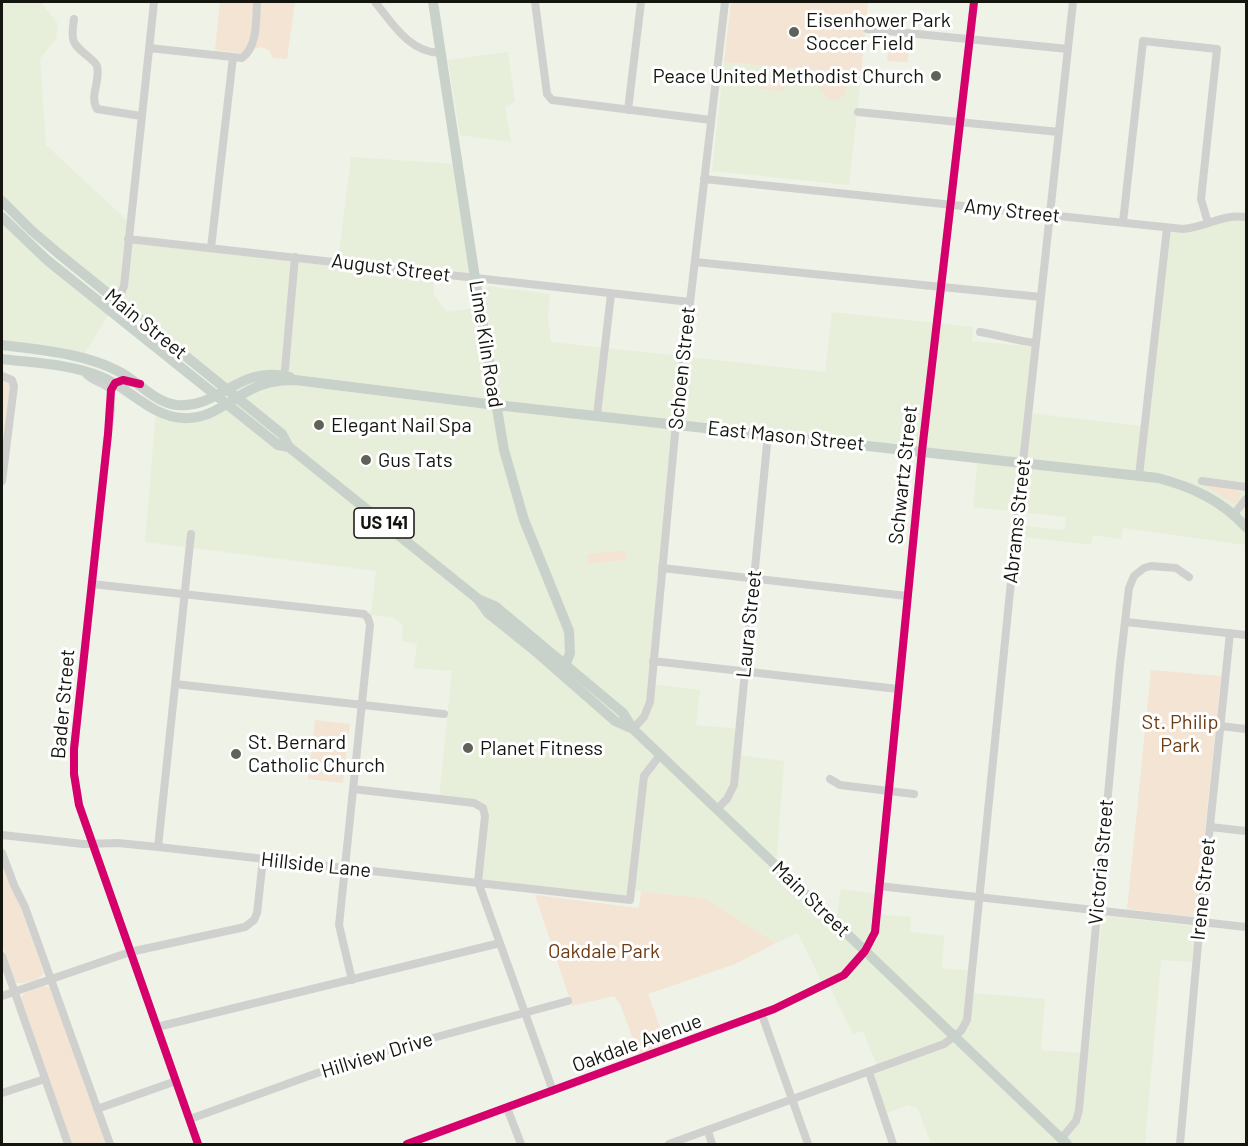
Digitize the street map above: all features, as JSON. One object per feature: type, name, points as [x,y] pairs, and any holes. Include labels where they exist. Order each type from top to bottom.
[{"type":"main road","name":"Lime Kiln Road","points":[[433,2],[504,450],[524,520],[570,631],[571,645],[564,670]]},
{"type":"main road","name":"Main Street","points":[[2,201],[115,306],[221,391],[282,435],[289,447],[478,599],[488,613],[622,713],[633,729],[1064,1142]]},
{"type":"main road","name":"Main Street","points":[[2,217],[47,260],[115,306]]},
{"type":"main road","name":"East Mason Street","points":[[2,345],[92,360],[118,370],[161,399],[174,404],[187,405],[200,402],[261,374],[496,405],[1158,477],[1192,488],[1216,500],[1246,527]]},
{"type":"main road","name":"East Mason Street","points":[[2,359],[84,371],[140,399],[160,412],[180,418],[204,415],[260,385],[284,378]]},
{"type":"street","points":[[115,306],[124,286],[154,2]]},
{"type":"street","points":[[149,48],[238,57],[249,50],[254,35],[257,2]]},
{"type":"street","points":[[375,2],[408,42],[424,51],[440,53]]},
{"type":"street","points":[[535,2],[549,98],[554,101],[711,120]]},
{"type":"street","points":[[628,110],[641,2]]},
{"type":"street","name":"Schoen Street","points":[[633,729],[648,711],[650,702],[676,423],[726,2]]},
{"type":"street","name":"Schwartz Street","points":[[865,951],[874,932],[939,287],[974,2]]},
{"type":"street","name":"Abrams Street","points":[[955,1036],[964,1028],[969,1016],[1023,462],[1073,2]]},
{"type":"street","points":[[74,19],[71,36],[74,43],[78,50],[98,67],[94,103],[97,109],[141,116]]},
{"type":"street","points":[[867,29],[1068,49]]},
{"type":"street","points":[[1123,222],[1143,41],[1217,49],[1201,199],[1208,223]]},
{"type":"street","points":[[212,248],[238,57]]},
{"type":"street","points":[[858,112],[1059,132]]},
{"type":"street","name":"Amy Street","points":[[704,179],[1167,228],[1191,228],[1225,217],[1246,217]]},
{"type":"street","points":[[1139,476],[1167,228]]},
{"type":"street","name":"August Street","points":[[128,239],[690,302]]},
{"type":"street","points":[[284,378],[295,257]]},
{"type":"street","points":[[694,262],[1041,297]]},
{"type":"street","points":[[597,415],[611,294]]},
{"type":"street","points":[[980,332],[1036,343]]},
{"type":"street","points":[[2,376],[9,377],[14,386],[2,481]]},
{"type":"street","points":[[113,387],[123,380],[140,384]]},
{"type":"street","name":"Bader Street","points":[[113,387],[74,759],[77,797],[198,1144]]},
{"type":"street","points":[[111,410],[115,401],[124,395],[140,399]]},
{"type":"street","name":"Laura Street","points":[[717,809],[727,799],[734,785],[768,434]]},
{"type":"street","points":[[1202,480],[1246,487]]},
{"type":"street","points":[[1234,514],[1246,500]]},
{"type":"street","points":[[158,847],[191,534]]},
{"type":"street","name":"Victoria Street","points":[[1064,1142],[1078,1116],[1131,581],[1140,571],[1156,566],[1176,568],[1189,577]]},
{"type":"street","points":[[662,568],[907,596]]},
{"type":"street","points":[[92,584],[364,614],[368,618],[370,625],[339,925],[352,980]]},
{"type":"street","points":[[1126,622],[1246,635]]},
{"type":"street","name":"Irene Street","points":[[1180,1144],[1230,633]]},
{"type":"street","points":[[653,661],[898,689]]},
{"type":"street","points":[[175,684],[444,714]]},
{"type":"street","points":[[1220,726],[1246,729]]},
{"type":"street","name":"Hillside Lane","points":[[2,835],[93,845],[118,843],[158,847],[630,900],[644,776],[660,755]]},
{"type":"street","points":[[830,779],[840,785],[914,794]]},
{"type":"street","points":[[352,789],[474,803],[481,807],[485,816],[478,882],[553,1091]]},
{"type":"street","points":[[1210,827],[1246,831]]},
{"type":"street","points":[[2,853],[14,885],[26,907],[110,1144]]},
{"type":"street","points":[[2,996],[130,952],[250,924],[257,913],[263,859]]},
{"type":"street","points":[[879,886],[1246,927]]},
{"type":"street","points":[[157,1027],[500,943]]},
{"type":"street","name":"Oakdale Avenue","points":[[407,1144],[762,1015],[844,975],[865,951]]},
{"type":"street","points":[[2,956],[68,1144]]},
{"type":"street","name":"Hillview Drive","points":[[190,1119],[356,1059],[568,1001]]},
{"type":"street","points":[[762,1015],[807,1144]]},
{"type":"street","points":[[669,1144],[944,1044],[955,1036]]},
{"type":"street","points":[[869,1072],[893,1144]]},
{"type":"street","points":[[2,1093],[45,1079]]},
{"type":"street","points":[[97,1108],[176,1081]]},
{"type":"street","points":[[507,1108],[521,1144]]},
{"type":"street","points":[[708,1131],[712,1144]]},
{"type":"shaded area","points":[[2,2],[43,2],[58,24],[56,38],[40,59],[46,145],[130,223],[128,239],[338,262],[351,157],[458,164],[475,278],[434,274],[434,295],[447,312],[485,307],[484,292],[488,286],[550,294],[548,318],[551,342],[825,372],[832,312],[973,327],[972,341],[1036,347],[1029,413],[1141,426],[1167,228],[1246,217],[1246,545],[1123,528],[1121,539],[1093,535],[1091,545],[1016,536],[1017,525],[1065,530],[1066,517],[973,507],[978,458],[676,423],[652,684],[700,690],[696,725],[739,729],[737,755],[784,761],[777,855],[772,861],[836,921],[841,889],[878,894],[876,914],[911,917],[910,932],[944,936],[942,968],[973,971],[971,993],[1045,999],[1041,1050],[1084,1053],[1083,1110],[1102,917],[1192,926],[1196,932],[1193,962],[1161,960],[1145,1144],[931,1144],[918,1109],[909,1105],[883,1114],[869,1072],[878,1068],[863,1031],[853,1034],[828,983],[823,985],[798,933],[776,943],[706,899],[632,890],[630,900],[478,882],[483,808],[439,799],[452,671],[414,668],[417,644],[402,641],[403,626],[394,618],[374,615],[368,618],[371,612],[376,571],[145,542],[156,410],[191,418],[237,397],[2,201]]},
{"type":"shaded area","points":[[508,52],[515,102],[505,106],[511,142],[460,135],[448,60]]},
{"type":"shaded area","points":[[724,62],[861,75],[849,185],[712,171]]},
{"type":"shaded area","points":[[2,217],[111,310],[82,358],[2,345]]},
{"type":"green space","points":[[220,2],[295,2],[287,59],[273,58],[269,50],[261,47],[241,53],[215,50]]},
{"type":"green space","points":[[731,2],[868,2],[861,75],[839,73],[847,79],[846,94],[835,101],[828,99],[812,79],[823,71],[724,62]]},
{"type":"green space","points":[[889,41],[909,43],[908,62],[887,61]]},
{"type":"green space","points":[[764,74],[785,76],[784,91],[761,89]]},
{"type":"green space","points":[[2,379],[11,384],[2,457]]},
{"type":"green space","points":[[1204,485],[1238,489],[1241,497],[1238,502],[1233,503]]},
{"type":"green space","points":[[625,550],[626,560],[588,564],[587,554]]},
{"type":"green space","name":"St. Philip Park","points":[[1151,670],[1221,676],[1196,917],[1127,909]]},
{"type":"green space","points":[[315,720],[350,724],[343,783],[308,779]]},
{"type":"green space","points":[[2,862],[44,973],[36,980],[17,983],[14,980],[2,945]]},
{"type":"green space","name":"Oakdale Park","points":[[641,891],[706,899],[776,943],[735,964],[648,994],[667,1046],[639,1055],[620,1004],[614,996],[572,1006],[535,895],[639,908]]},
{"type":"green space","points":[[44,986],[50,988],[106,1144],[72,1144],[21,998],[24,993]]},
{"type":"cycle path","points":[[407,1144],[774,1009],[844,975],[865,951],[875,932],[922,451],[974,2]]},
{"type":"cycle path","points":[[140,384],[123,380],[115,383],[111,390],[74,749],[74,774],[79,805],[198,1144]]},
{"type":"place","name":"Eisenhower Park Soccer Field","points":[[794,32]]},
{"type":"place","name":"Peace United Methodist Church","points":[[936,76]]},
{"type":"place","name":"Elegant Nail Spa","points":[[319,425]]},
{"type":"place","name":"Gus Tats","points":[[366,460]]},
{"type":"place","name":"Planet Fitness","points":[[468,748]]},
{"type":"place","name":"St. Bernard Catholic Church","points":[[236,754]]}]
